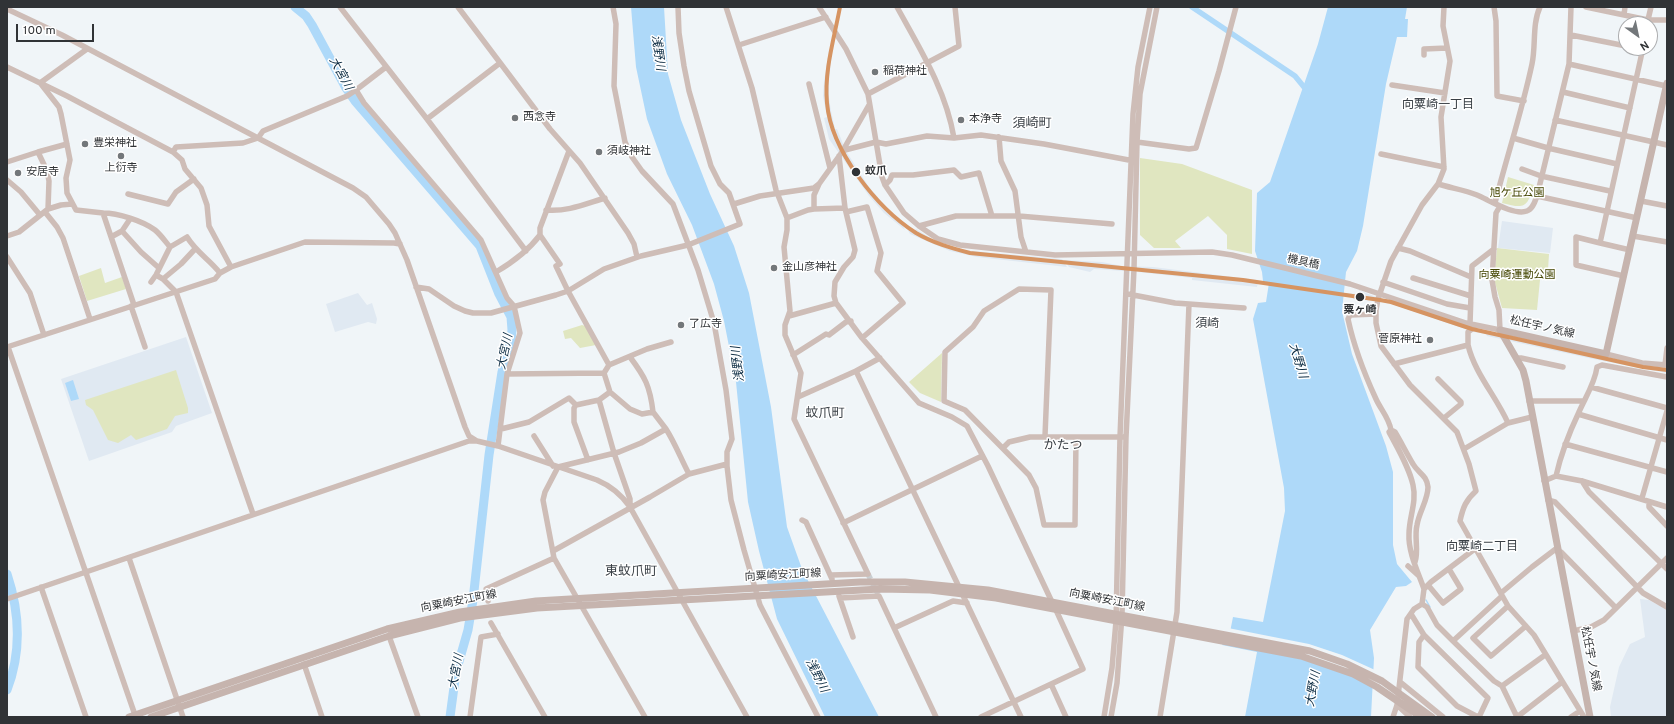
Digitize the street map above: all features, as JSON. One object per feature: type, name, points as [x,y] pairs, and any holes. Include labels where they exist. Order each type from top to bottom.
[{"type":"main road","points":[[1606,354],[1667,84]]},
{"type":"main road","name":"松任宇ノ気線","points":[[1500,330],[1606,354]]},
{"type":"main road","name":"松任宇ノ気線","points":[[1500,330],[1516,358],[1526,381],[1590,717]]},
{"type":"main road","name":"向粟崎安江町線","points":[[132,716],[177,699],[380,631],[482,611],[579,602],[860,586],[905,582],[988,590],[1052,602],[1119,618]]},
{"type":"main road","name":"向粟崎安江町線","points":[[860,586],[930,590],[996,598],[1056,610],[1119,618],[1175,628],[1280,651],[1323,662],[1353,674],[1377,687],[1419,715],[1433,717]]},
{"type":"main road","name":"向粟崎安江町線","points":[[151,717],[433,621]]},
{"type":"street","points":[[340,7],[526,250]]},
{"type":"street","points":[[458,7],[500,63],[580,163],[628,233],[634,244],[637,257]]},
{"type":"street","points":[[613,7],[616,24],[614,86],[626,142],[632,157],[642,171],[673,204],[689,244],[709,306],[726,390],[732,439],[727,452],[731,500],[744,550],[760,605],[818,717]]},
{"type":"street","points":[[416,287],[429,288],[454,306],[473,313],[491,313],[568,291],[604,268],[637,257],[689,244],[740,224],[734,204],[728,192],[720,184],[711,166],[689,91],[679,33],[678,7]]},
{"type":"street","points":[[726,7],[752,88],[776,190],[787,218],[787,230],[784,247],[790,310],[789,316],[784,325],[785,335],[801,373],[794,419],[868,574],[831,575]]},
{"type":"street","name":"機具橋","points":[[819,7],[846,49],[868,94],[882,177],[885,185],[904,213],[919,226],[938,239],[960,245],[1026,252],[1089,255],[1212,252],[1232,255],[1350,284],[1470,324],[1500,330]]},
{"type":"street","points":[[897,7],[942,93],[950,116],[954,138]]},
{"type":"street","points":[[868,94],[958,46],[955,7]]},
{"type":"street","points":[[1111,717],[1118,683],[1123,437],[1134,161],[1133,114],[1138,67],[1150,7]]},
{"type":"street","points":[[1134,161],[1141,87],[1157,7]]},
{"type":"street","points":[[1137,142],[1189,149],[1196,148],[1232,27],[1236,7]]},
{"type":"street","points":[[1444,7],[1443,26],[1449,70],[1441,117],[1444,167],[1438,184],[1422,205],[1391,261],[1379,294],[1376,323],[1381,346],[1394,364],[1410,385],[1457,432],[1464,449],[1476,491],[1467,500],[1462,508],[1460,521],[1508,606],[1534,635],[1584,717]]},
{"type":"street","points":[[1494,7],[1496,21],[1497,96],[1524,101]]},
{"type":"street","points":[[1500,330],[1500,310],[1492,280],[1496,213],[1535,52],[1537,23],[1540,7]]},
{"type":"street","points":[[1438,184],[1476,194],[1498,205],[1526,212],[1535,203],[1569,64],[1571,7]]},
{"type":"street","points":[[1586,7],[1598,8],[1627,16]]},
{"type":"street","points":[[1624,15],[1625,7]]},
{"type":"street","points":[[7,9],[258,138],[353,188],[366,197],[390,224],[400,244],[464,427],[469,436],[479,442]]},
{"type":"street","points":[[739,45],[826,17]]},
{"type":"street","points":[[1571,35],[1618,44]]},
{"type":"street","points":[[1424,54],[1424,49],[1447,48]]},
{"type":"street","points":[[40,83],[87,49]]},
{"type":"street","points":[[1600,243],[1610,191],[1641,56]]},
{"type":"street","points":[[427,119],[500,63]]},
{"type":"street","points":[[1569,64],[1636,79],[1667,84]]},
{"type":"street","points":[[7,67],[173,152],[182,160],[185,169],[201,188],[206,201],[209,226],[231,267]]},
{"type":"street","points":[[173,152],[176,147],[243,144],[258,138],[263,131],[347,96],[386,67]]},
{"type":"street","points":[[40,83],[59,107],[70,160],[66,178],[67,193],[76,210],[112,213],[146,225],[156,231],[170,247]]},
{"type":"street","points":[[809,84],[830,168]]},
{"type":"street","points":[[1392,85],[1445,93]]},
{"type":"street","points":[[355,90],[364,103],[473,230],[488,253],[507,298],[514,306],[520,333],[507,374],[498,446]]},
{"type":"street","points":[[1563,92],[1630,108]]},
{"type":"street","points":[[870,105],[841,154],[846,210],[855,250],[853,257],[844,267],[835,282],[834,296],[836,303],[851,321],[862,338],[919,403],[952,417],[967,426],[988,466],[1052,602]]},
{"type":"street","points":[[1556,120],[1667,145]]},
{"type":"street","points":[[814,209],[814,195],[819,184],[844,150],[876,142],[886,144],[927,136],[954,138],[981,135],[1044,144],[1134,161]]},
{"type":"street","points":[[998,137],[1001,161],[1015,191],[1021,236],[1026,252]]},
{"type":"street","points":[[1513,138],[1548,148],[1617,164]]},
{"type":"street","points":[[7,162],[67,144]]},
{"type":"street","points":[[569,151],[546,210],[540,228],[540,235],[560,264],[556,266],[568,291],[609,365]]},
{"type":"street","points":[[38,152],[47,172],[49,181],[44,212]]},
{"type":"street","points":[[1381,154],[1444,167]]},
{"type":"street","points":[[1522,169],[1541,176],[1610,191]]},
{"type":"street","points":[[885,185],[890,180],[892,175],[913,175],[954,170],[961,177],[979,173],[992,216]]},
{"type":"street","points":[[128,194],[168,204],[176,192],[194,179]]},
{"type":"street","points":[[7,180],[44,212],[57,227],[63,238],[90,320]]},
{"type":"street","points":[[734,204],[778,192],[814,188],[819,184]]},
{"type":"street","points":[[1537,196],[1637,218]]},
{"type":"street","points":[[546,210],[557,211],[576,208],[605,198]]},
{"type":"street","points":[[1641,201],[1667,206]]},
{"type":"street","points":[[7,236],[19,232],[44,212],[61,205],[72,204]]},
{"type":"street","points":[[787,218],[814,209],[846,210],[867,207],[881,254],[877,271],[903,303],[862,338]]},
{"type":"street","points":[[103,213],[145,346]]},
{"type":"street","points":[[919,226],[956,216],[1018,216],[1112,224]]},
{"type":"street","points":[[111,237],[122,231],[130,219]]},
{"type":"street","points":[[122,231],[141,252],[159,268]]},
{"type":"street","points":[[496,272],[514,261],[540,235]]},
{"type":"street","points":[[1633,236],[1667,242]]},
{"type":"street","points":[[151,282],[170,247],[187,237],[195,249],[211,262],[220,273]]},
{"type":"street","points":[[1624,276],[1576,265],[1576,237],[1630,250]]},
{"type":"street","points":[[132,716],[86,572],[8,347],[215,279],[220,273],[231,267],[305,242],[386,242],[400,244]]},
{"type":"street","points":[[1398,248],[1410,251],[1471,277]]},
{"type":"street","points":[[162,279],[181,264],[195,249]]},
{"type":"street","points":[[1494,249],[1472,266],[1470,308],[1470,324],[1472,329],[1468,332],[1468,345],[1470,356],[1477,371],[1500,406],[1508,423]]},
{"type":"street","points":[[7,257],[30,292],[44,335]]},
{"type":"street","points":[[156,275],[176,292],[253,514]]},
{"type":"street","points":[[1413,278],[1471,296]]},
{"type":"street","points":[[1383,282],[1447,304],[1470,308]]},
{"type":"street","points":[[1045,436],[1051,290],[1020,289],[984,312],[973,327],[945,352],[944,401],[965,410],[1033,481],[1036,488],[1044,525],[1075,525],[1076,437]]},
{"type":"street","points":[[1128,294],[1175,303],[1244,308]]},
{"type":"street","points":[[789,316],[836,303]]},
{"type":"street","points":[[1160,717],[1175,628],[1189,304]]},
{"type":"street","points":[[1376,314],[1350,315],[1348,319],[1356,351],[1364,373],[1390,422],[1391,430],[1389,432],[1408,472],[1413,487],[1414,506],[1408,532],[1409,543],[1419,576]]},
{"type":"street","points":[[793,355],[826,334],[829,335],[846,322],[851,321]]},
{"type":"street","points":[[653,412],[642,414],[630,409],[610,392],[604,373],[609,365],[671,342]]},
{"type":"street","points":[[1394,364],[1468,345]]},
{"type":"street","points":[[1606,354],[1642,363],[1666,365],[1667,348]]},
{"type":"street","points":[[630,356],[644,375],[650,391],[653,412],[673,439],[676,450],[688,474]]},
{"type":"street","points":[[798,397],[880,358]]},
{"type":"street","points":[[1516,358],[1563,367]]},
{"type":"street","points":[[1642,363],[1644,374]]},
{"type":"street","points":[[1556,476],[1566,444],[1578,414],[1596,378],[1597,367],[1602,365],[1644,374],[1667,377]]},
{"type":"street","points":[[856,370],[1021,717]]},
{"type":"street","points":[[507,374],[604,373]]},
{"type":"street","points":[[1438,379],[1461,402],[1461,404],[1444,418]]},
{"type":"street","points":[[1591,387],[1667,408]]},
{"type":"street","points":[[576,405],[599,400],[610,392]]},
{"type":"street","points":[[501,430],[529,422],[569,398],[576,405]]},
{"type":"street","points":[[599,400],[614,453],[630,499],[630,507]]},
{"type":"street","points":[[1529,401],[1584,401]]},
{"type":"street","points":[[576,405],[574,408],[574,422],[588,460]]},
{"type":"street","points":[[1642,498],[1652,468],[1667,411]]},
{"type":"street","points":[[1578,414],[1667,440]]},
{"type":"street","points":[[1464,449],[1508,423],[1532,417]]},
{"type":"street","points":[[556,467],[614,453],[641,443],[666,429]]},
{"type":"street","points":[[1391,430],[1395,432],[1416,468],[1422,473],[1428,487],[1417,526],[1415,538],[1415,562]]},
{"type":"street","points":[[534,436],[556,467]]},
{"type":"street","points":[[1003,448],[1009,442],[1019,439],[1045,436],[1123,437]]},
{"type":"street","points":[[7,599],[468,441],[479,442],[498,446],[608,485],[617,492],[630,507],[747,717]]},
{"type":"street","points":[[1566,444],[1667,472]]},
{"type":"street","points":[[843,523],[982,456]]},
{"type":"street","points":[[553,551],[688,474],[727,464]]},
{"type":"street","points":[[556,467],[543,500],[554,558],[645,717]]},
{"type":"street","points":[[1544,481],[1556,476],[1582,481],[1642,498],[1649,502],[1667,507]]},
{"type":"street","points":[[1582,481],[1589,492],[1667,570]]},
{"type":"street","points":[[1548,500],[1555,502],[1635,583],[1643,593],[1667,606]]},
{"type":"street","points":[[1649,502],[1648,507],[1667,526]]},
{"type":"street","points":[[802,520],[806,522],[831,575],[853,637]]},
{"type":"street","points":[[1393,717],[1397,705],[1407,619],[1414,609],[1422,604],[1426,587],[1476,548]]},
{"type":"street","points":[[1454,640],[1532,567],[1558,550],[1616,608]]},
{"type":"street","points":[[129,558],[183,717]]},
{"type":"street","points":[[488,601],[486,589],[554,558]]},
{"type":"street","points":[[1573,631],[1591,627],[1604,620],[1667,558]]},
{"type":"street","points":[[1408,566],[1419,576],[1426,587],[1443,603],[1461,589],[1448,569]]},
{"type":"street","points":[[41,587],[86,717]]},
{"type":"street","points":[[840,598],[879,596],[936,717]]},
{"type":"street","points":[[894,628],[953,601],[967,603]]},
{"type":"street","points":[[1422,604],[1427,607],[1436,625],[1454,640],[1494,681],[1502,686],[1517,717],[1562,682]]},
{"type":"street","points":[[1508,606],[1473,638],[1491,656],[1526,626]]},
{"type":"street","points":[[981,717],[1083,669],[1056,610]]},
{"type":"street","points":[[1411,614],[1424,635],[1488,698],[1478,717],[1457,706],[1418,667],[1419,642],[1424,635]]},
{"type":"street","points":[[1104,717],[1119,618]]},
{"type":"street","points":[[491,623],[545,717]]},
{"type":"street","points":[[470,717],[481,637],[498,634]]},
{"type":"street","points":[[389,636],[418,717]]},
{"type":"street","points":[[1502,686],[1545,655]]},
{"type":"street","points":[[304,664],[322,717]]},
{"type":"street","points":[[1400,682],[1443,717]]},
{"type":"street","points":[[1051,684],[1066,717]]},
{"type":"street","points":[[1397,705],[1419,715]]},
{"type":"street","points":[[1572,717],[1580,711]]},
{"type":"shaded area","points":[[829,49],[832,53],[829,98],[835,129],[837,129],[846,151],[869,187],[888,209],[900,220],[905,230],[884,213],[869,196],[829,139],[824,118],[827,117],[823,96]]},
{"type":"shaded area","points":[[1502,221],[1553,228],[1550,253],[1498,248]]},
{"type":"shaded area","points":[[905,225],[914,231],[916,229],[934,240],[961,250],[1062,259],[1067,267],[977,257],[950,251],[910,234]]},
{"type":"shaded area","points":[[1064,260],[1102,262],[1122,266],[1153,267],[1258,280],[1259,282],[1344,295],[1258,283],[1257,287],[1138,272],[1094,269],[1090,272],[1069,267]]},
{"type":"shaded area","points":[[1359,290],[1376,297],[1473,328],[1639,364],[1667,367],[1667,373],[1487,336],[1486,334],[1474,332],[1392,304],[1376,300],[1353,299],[1353,296],[1345,295],[1345,293],[1358,294]]},
{"type":"shaded area","points":[[358,293],[367,305],[372,303],[377,319],[376,324],[368,322],[335,332],[326,304]]},
{"type":"shaded area","points":[[186,337],[212,413],[176,426],[172,432],[89,461],[61,379]]},
{"type":"shaded area","points":[[1640,599],[1649,600],[1667,610],[1667,717],[1611,717],[1610,707],[1619,667],[1630,644],[1645,637]]},
{"type":"green space","points":[[1140,158],[1182,164],[1252,190],[1252,254],[1227,249],[1227,235],[1208,216],[1175,241],[1181,248],[1154,248],[1140,235]]},
{"type":"green space","name":"旭ケ丘公園","points":[[1508,177],[1534,185],[1527,202],[1524,205],[1516,206],[1502,203]]},
{"type":"green space","name":"向粟崎運動公園","points":[[1497,248],[1549,254],[1548,270],[1541,270],[1537,310],[1502,308],[1494,279]]},
{"type":"green space","points":[[101,268],[105,283],[122,277],[126,289],[87,301],[79,276]]},
{"type":"green space","points":[[582,325],[585,326],[596,345],[580,348],[571,338],[565,339],[563,331]]},
{"type":"green space","points":[[942,353],[941,402],[920,393],[909,382]]},
{"type":"green space","points":[[176,370],[188,408],[188,413],[175,416],[167,429],[136,440],[131,435],[118,443],[108,440],[93,410],[86,405],[85,400]]},
{"type":"water","name":"浅野川","points":[[631,7],[664,7],[668,74],[681,120],[710,194],[734,246],[749,293],[771,407],[787,527],[802,569],[879,717],[825,717],[777,619],[748,502],[736,382],[724,321],[714,284],[692,225],[667,174],[647,119],[636,67]]},
{"type":"water","name":"大野川","points":[[1328,7],[1407,7],[1405,19],[1408,19],[1407,37],[1397,37],[1386,84],[1363,226],[1357,251],[1346,272],[1342,311],[1352,354],[1386,446],[1393,472],[1393,545],[1397,564],[1412,582],[1406,586],[1396,587],[1370,630],[1374,658],[1371,717],[1245,717],[1257,652],[1222,645],[1230,632],[1233,617],[1263,622],[1285,511],[1284,488],[1253,319],[1258,303],[1266,302],[1269,283],[1263,281],[1262,272],[1255,251],[1257,193],[1270,182],[1318,44]]},
{"type":"water","points":[[73,380],[79,399],[71,401],[65,383]]},
{"type":"pier","points":[[1228,628],[1309,644],[1342,655],[1375,670],[1375,689],[1356,678],[1306,660],[1221,643]]},
{"type":"waterway","name":"大宮川","points":[[295,7],[306,16],[312,25],[346,88],[355,101],[480,246],[499,294],[511,317],[511,341],[502,372],[489,455],[473,600],[468,630],[456,672],[450,717]]},
{"type":"waterway","points":[[1192,7],[1295,76],[1304,87]]},
{"type":"waterway","points":[[7,574],[15,603],[18,632],[15,661],[7,690]]},
{"type":"waterway","points":[[1426,600],[1430,607]]},
{"type":"tunnel","points":[[868,574],[879,596]]},
{"type":"transit line","points":[[840,7],[830,55],[826,91],[830,121],[837,140],[858,177],[872,194],[901,222],[929,240],[970,253],[1243,280],[1380,300],[1391,302],[1472,329],[1643,367],[1667,370]]},
{"type":"place","name":"稲荷神社","points":[[875,72]]},
{"type":"place","name":"西念寺","points":[[515,118]]},
{"type":"place","name":"本浄寺","points":[[961,120]]},
{"type":"place","name":"豊栄神社","points":[[85,144]]},
{"type":"place","name":"須岐神社","points":[[599,152]]},
{"type":"place","name":"上衍寺","points":[[121,156]]},
{"type":"place","name":"蚊爪","points":[[856,172]]},
{"type":"place","name":"安居寺","points":[[18,173]]},
{"type":"place","name":"金山彦神社","points":[[774,268]]},
{"type":"place","name":"粟ヶ崎","points":[[1360,297]]},
{"type":"place","name":"了広寺","points":[[681,325]]},
{"type":"place","name":"菅原神社","points":[[1430,340]]},
{"type":"district","name":"向粟崎一丁目","points":[[1438,106]]},
{"type":"district","name":"須崎町","points":[[1032,124]]},
{"type":"district","name":"須崎","points":[[1207,325]]},
{"type":"district","name":"蚊爪町","points":[[825,414]]},
{"type":"district","name":"かたつ","points":[[1063,446]]},
{"type":"district","name":"向粟崎二丁目","points":[[1482,548]]},
{"type":"district","name":"東蚊爪町","points":[[631,572]]}]
